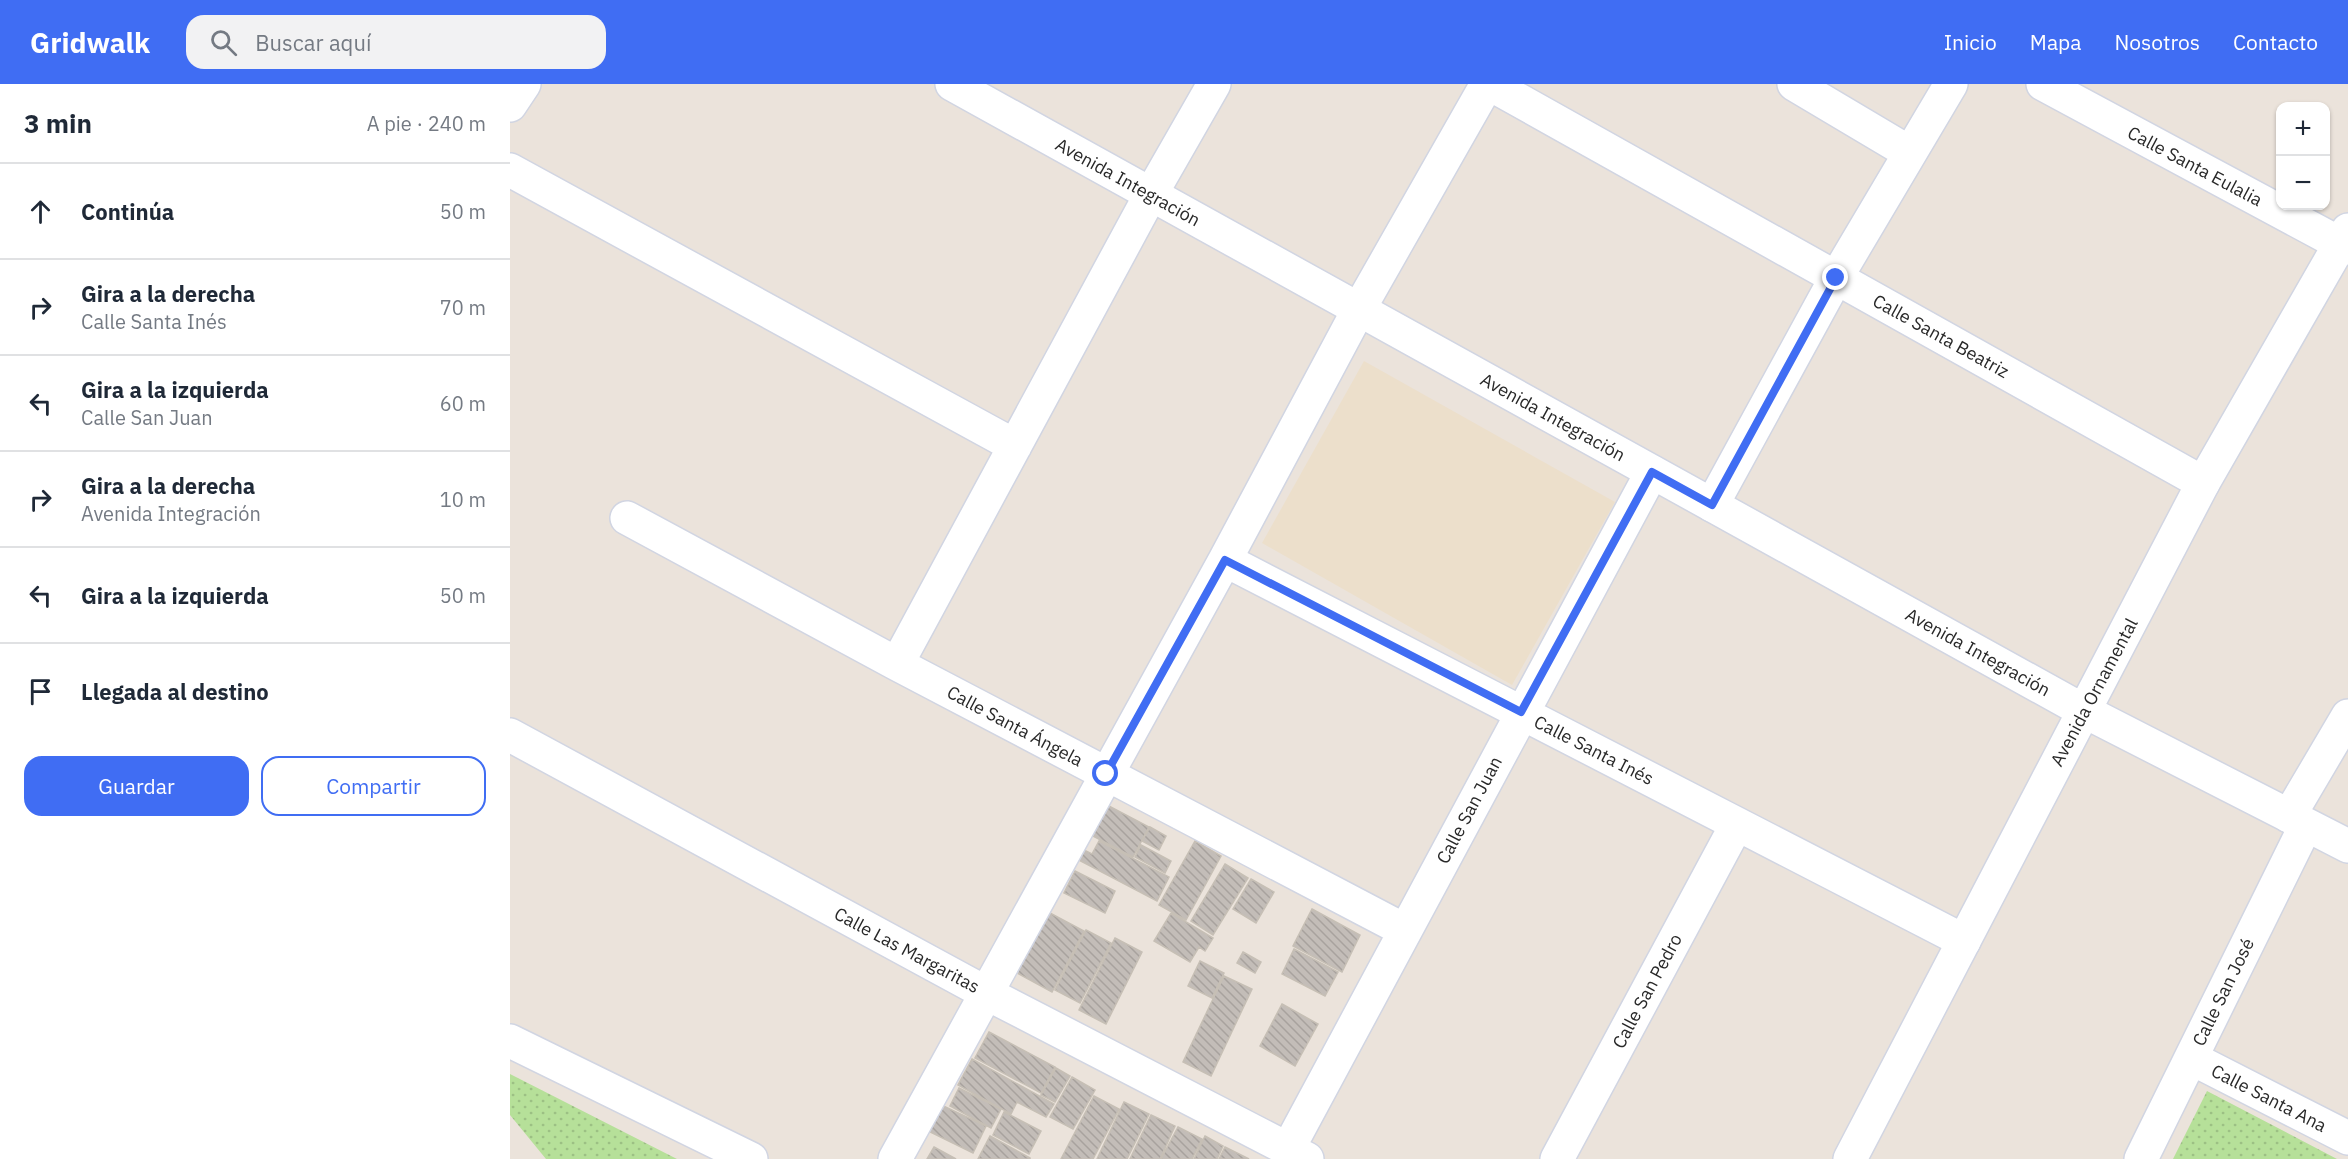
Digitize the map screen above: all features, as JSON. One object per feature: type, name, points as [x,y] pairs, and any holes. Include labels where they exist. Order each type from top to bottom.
[{"type":"street","points":[[510,105],[524,84]]},
{"type":"street","name":"Avenida Integración","points":[[952,84],[2084,711],[2348,846]]},
{"type":"street","points":[[897,664],[1150,194],[1214,84]]},
{"type":"street","points":[[895,1159],[1225,560],[1359,309],[1488,84]]},
{"type":"street","name":"Calle Santa Beatriz","points":[[1488,84],[2203,483]]},
{"type":"street","points":[[1794,84],[1910,153]]},
{"type":"street","points":[[1712,505],[1836,278],[1951,84]]},
{"type":"street","name":"Calle Santa Eulalia","points":[[2043,84],[2345,241]]},
{"type":"street","points":[[510,170],[1015,446]]},
{"type":"street","name":"Avenida Ornamental","points":[[1850,1159],[2203,483],[2345,241]]},
{"type":"street","name":"Calle San Juan","points":[[1297,1154],[1404,930],[1652,472]]},
{"type":"street","name":"Calle Santa Ángela","points":[[627,518],[897,664],[1404,930]]},
{"type":"street","name":"Calle Santa Inés","points":[[1225,560],[1964,941]]},
{"type":"street","name":"Calle San José","points":[[2141,1159],[2191,1058],[2297,820],[2348,716]]},
{"type":"street","name":"Calle Las Margaritas","points":[[510,735],[986,993],[1297,1154]]},
{"type":"street","name":"Calle San Pedro","points":[[1557,1159],[1737,824]]},
{"type":"street","points":[[510,1041],[751,1159]]},
{"type":"street","name":"Calle Santa Ana","points":[[2191,1058],[2348,1138]]},
{"type":"shaded area","points":[[1364,361],[1615,502],[1512,685],[1262,543]]},
{"type":"green space","points":[[510,1074],[677,1159],[546,1159],[510,1115]]},
{"type":"green space","points":[[2207,1091],[2337,1159],[2173,1159]]},
{"type":"building","points":[[1105,804],[1149,827],[1133,857],[1089,834]]},
{"type":"building","points":[[1150,827],[1166,836],[1159,850],[1142,841]]},
{"type":"building","points":[[1099,841],[1169,877],[1157,901],[1071,856],[1076,846],[1092,854]]},
{"type":"building","points":[[1195,841],[1221,856],[1186,920],[1159,905]]},
{"type":"building","points":[[1141,845],[1171,861],[1165,873],[1135,857]]},
{"type":"building","points":[[1225,864],[1248,878],[1213,935],[1191,921]]},
{"type":"building","points":[[1075,871],[1115,891],[1105,913],[1064,893]]},
{"type":"building","points":[[1251,879],[1274,892],[1256,923],[1233,909]]},
{"type":"building","points":[[1312,909],[1360,935],[1342,972],[1293,946]]},
{"type":"building","points":[[1048,912],[1084,931],[1052,992],[1017,973]]},
{"type":"building","points":[[1171,913],[1213,938],[1205,951],[1199,947],[1190,962],[1154,941]]},
{"type":"building","points":[[1086,930],[1111,943],[1080,1003],[1055,990]]},
{"type":"building","points":[[1115,938],[1142,952],[1106,1024],[1079,1010]]},
{"type":"building","points":[[1294,949],[1338,972],[1325,996],[1282,974]]},
{"type":"building","points":[[1243,952],[1261,962],[1255,973],[1237,963]]},
{"type":"building","points":[[1200,961],[1224,973],[1212,998],[1188,986]]},
{"type":"building","points":[[1224,976],[1252,989],[1211,1076],[1183,1062]]},
{"type":"building","points":[[1282,1004],[1318,1024],[1295,1066],[1260,1046]]},
{"type":"building","points":[[989,1032],[1055,1067],[1041,1093],[975,1058]]},
{"type":"building","points":[[972,1059],[1054,1104],[1046,1117],[1017,1102],[1011,1114],[958,1085]]},
{"type":"building","points":[[1056,1068],[1070,1076],[1055,1102],[1041,1095]]},
{"type":"building","points":[[1072,1077],[1095,1090],[1073,1129],[1050,1117]]},
{"type":"building","points":[[959,1088],[1001,1109],[991,1128],[950,1106]]},
{"type":"building","points":[[1094,1096],[1119,1109],[1093,1159],[1061,1159]]},
{"type":"building","points":[[1124,1102],[1149,1114],[1127,1159],[1097,1159]]},
{"type":"building","points":[[937,1103],[986,1126],[973,1153],[924,1129]]},
{"type":"building","points":[[1004,1112],[1041,1131],[1029,1154],[993,1135]]},
{"type":"building","points":[[1151,1115],[1175,1126],[1160,1159],[1130,1159]]},
{"type":"building","points":[[1178,1127],[1202,1139],[1192,1159],[1161,1159]]},
{"type":"building","points":[[990,1136],[1030,1158],[1030,1159],[978,1159]]},
{"type":"building","points":[[1205,1136],[1223,1146],[1217,1159],[1194,1159]]},
{"type":"building","points":[[934,1147],[956,1159],[927,1159]]},
{"type":"building","points":[[1225,1147],[1249,1159],[1219,1159]]},
{"type":"route","points":[[1106,774],[1225,560],[1521,712],[1652,472],[1712,505],[1836,278]]}]
